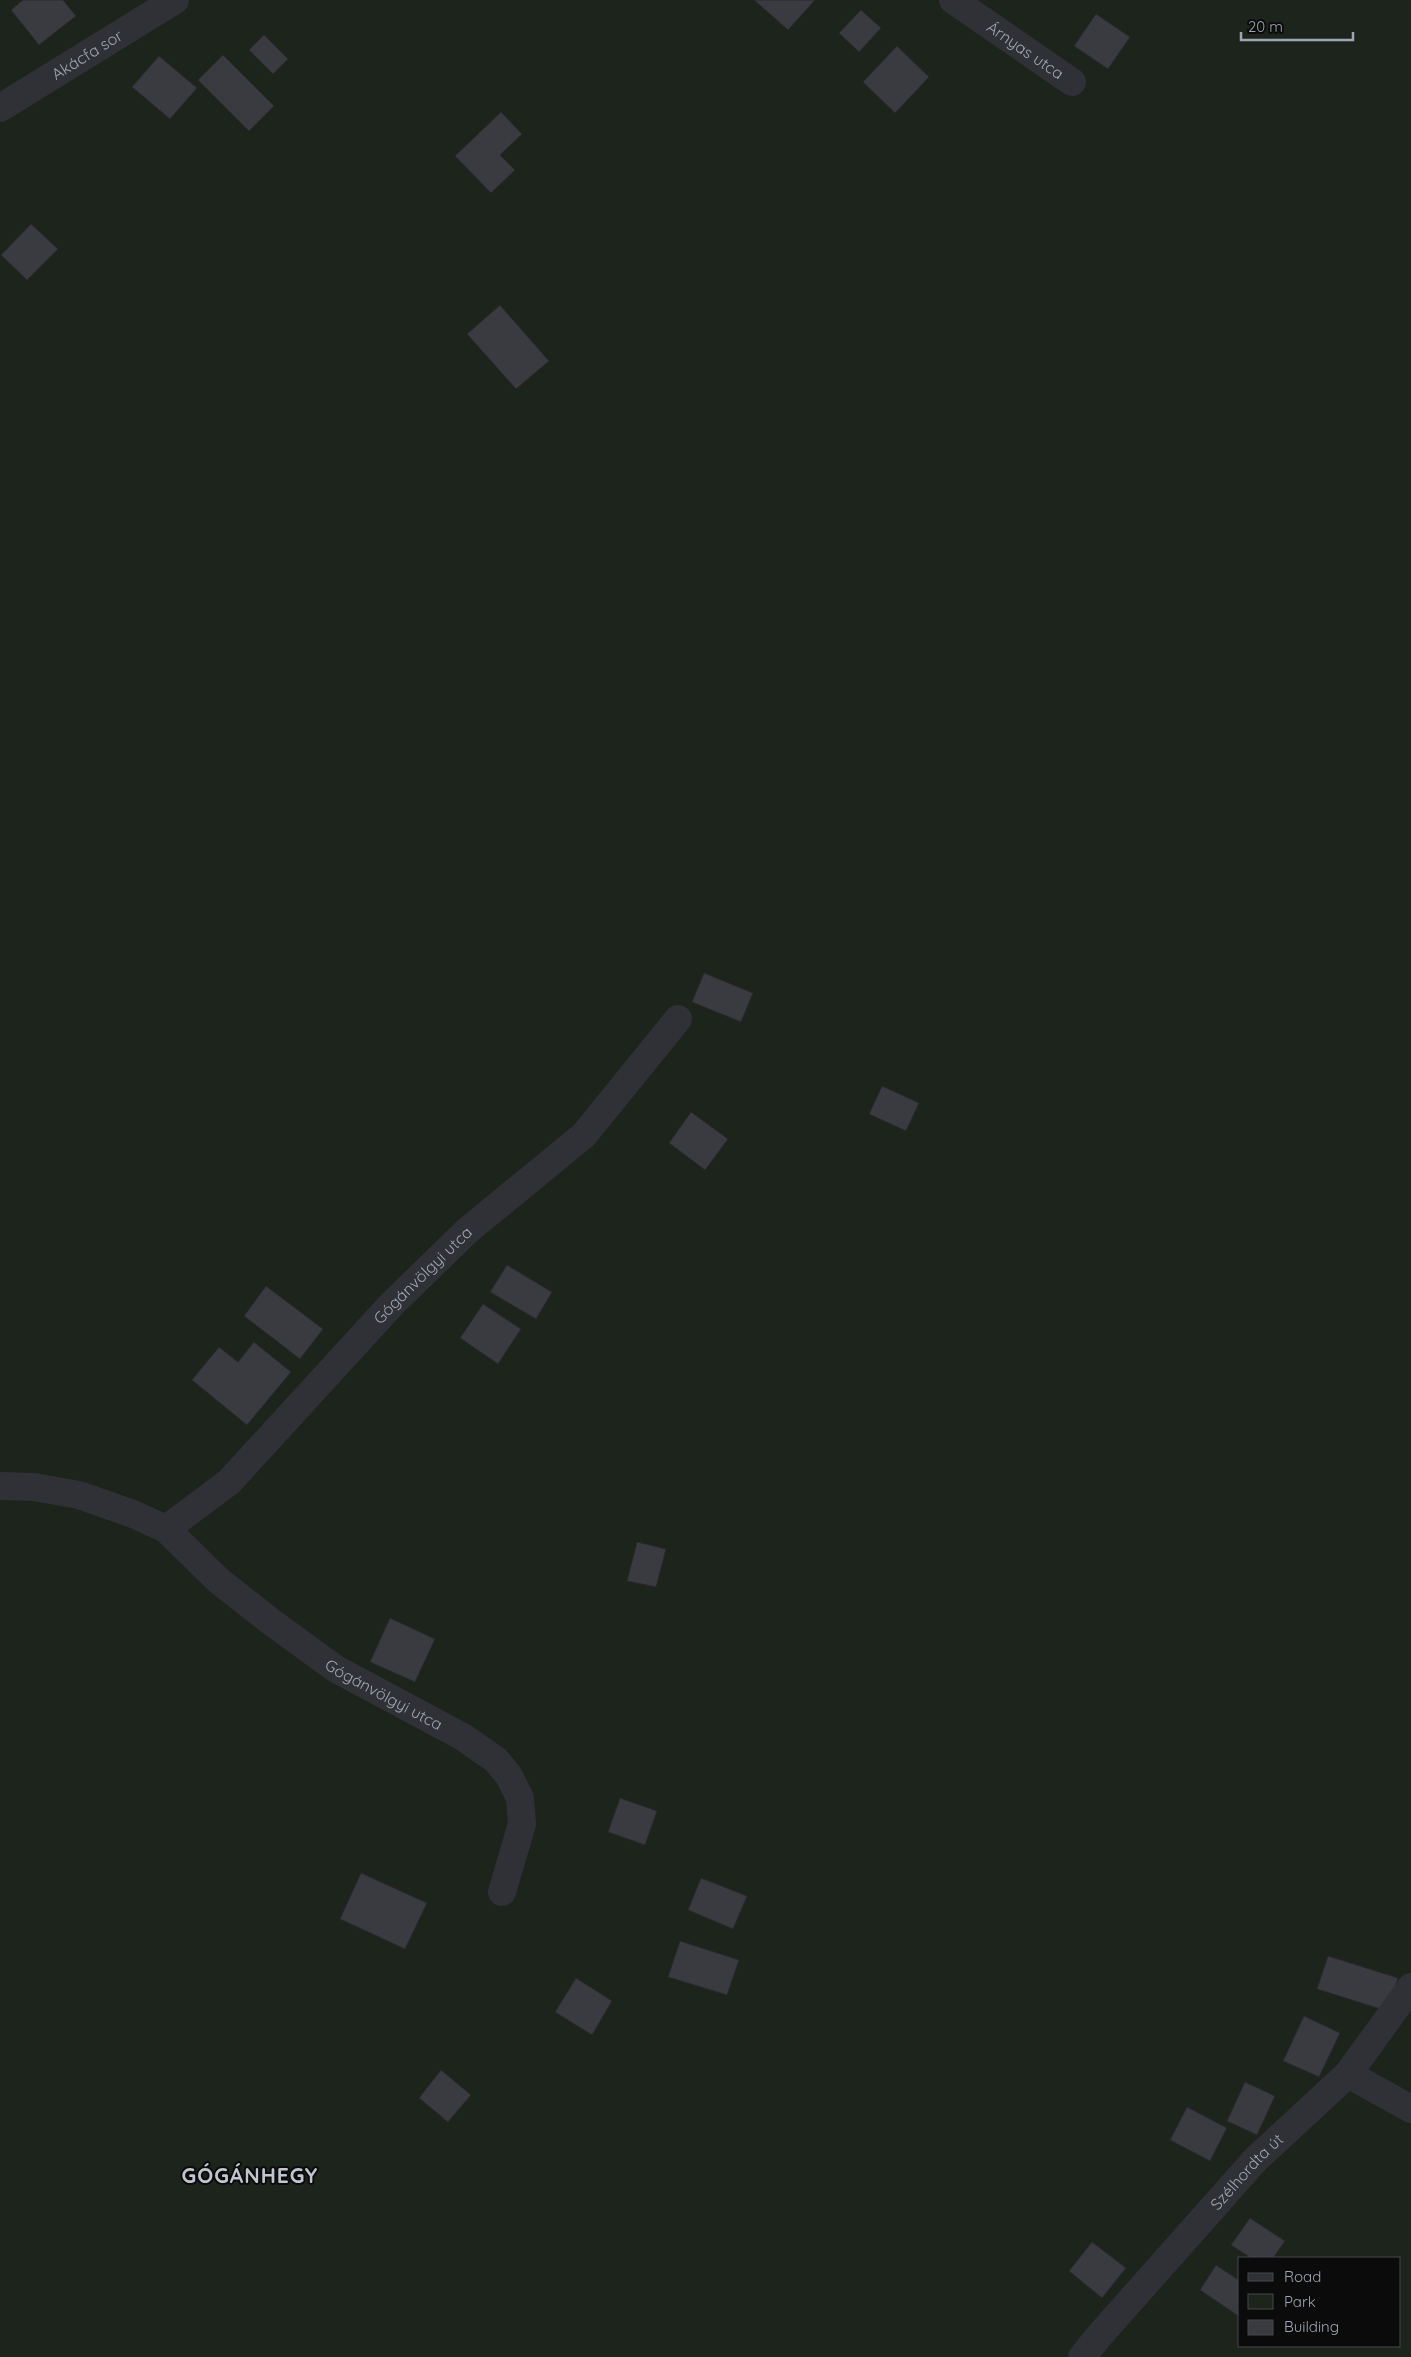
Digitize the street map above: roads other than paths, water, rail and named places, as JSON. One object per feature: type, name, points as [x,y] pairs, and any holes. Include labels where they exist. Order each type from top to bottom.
[{"type":"street","name":"Akácfa sor","points":[[0,108],[175,0]]},
{"type":"street","name":"Árnyas utca","points":[[953,0],[1072,82]]},
{"type":"street","name":"Gógánvölgyi utca","points":[[166,1529],[229,1482],[391,1306],[467,1231],[584,1135],[678,1019]]},
{"type":"street","name":"Gógánvölgyi utca","points":[[0,1486],[34,1487],[80,1495],[133,1514],[166,1529],[218,1580],[336,1669],[463,1737],[496,1760],[509,1776],[520,1798],[522,1824],[502,1892]]},
{"type":"street","name":"Szélhordta út","points":[[1082,2357],[1098,2336],[1256,2159],[1348,2074],[1411,1987]]},
{"type":"street","points":[[1348,2074],[1411,2109]]},
{"type":"district","name":"GÓGÁNHEGY","points":[[250,2175]]}]
